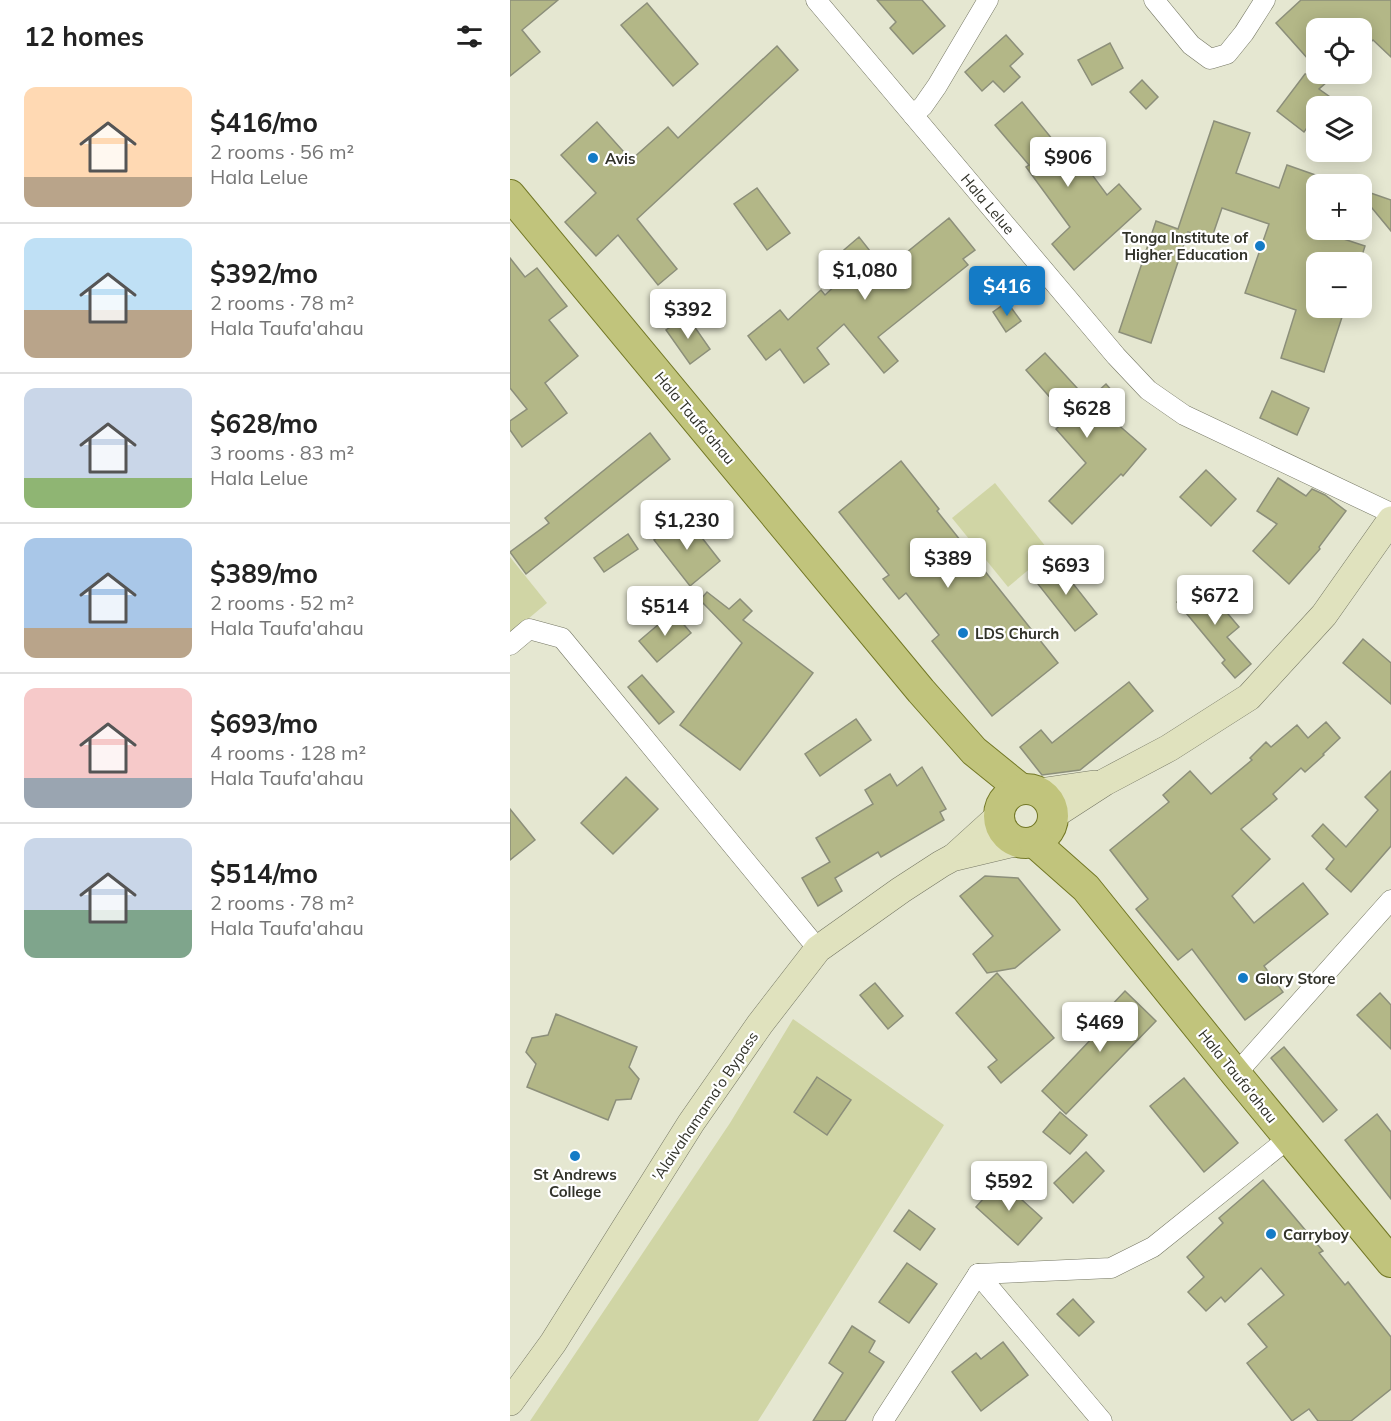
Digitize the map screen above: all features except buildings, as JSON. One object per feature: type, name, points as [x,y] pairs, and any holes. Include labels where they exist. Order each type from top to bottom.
[{"type":"main road","name":"Hala Taufa'ahau","points":[[510,195],[921,691],[974,751],[1391,1262]]},
{"type":"main road","points":[[1027,816],[1105,782],[1169,748],[1249,697],[1324,615],[1391,520]]},
{"type":"main road","name":"'Alaivahamama'o Bypass","points":[[510,1402],[553,1343],[691,1123],[760,1024],[818,949],[932,869],[1027,816]]},
{"type":"street","name":"Hala Lelue","points":[[816,0],[1116,356],[1148,390],[1184,415],[1391,513]]},
{"type":"street","points":[[913,115],[923,106],[937,86],[988,0]]},
{"type":"street","points":[[1154,0],[1191,45],[1210,59],[1227,54],[1266,0]]},
{"type":"street","points":[[510,645],[529,629],[562,638],[818,949]]},
{"type":"street","points":[[1236,1074],[1391,900]]},
{"type":"street","points":[[978,1274],[1111,1268],[1153,1247],[1288,1138]]},
{"type":"street","points":[[883,1421],[978,1274]]},
{"type":"street","points":[[978,1274],[1102,1421]]},
{"type":"green space","points":[[995,483],[1050,552],[1008,587],[952,518]]},
{"type":"green space","points":[[510,557],[547,603],[510,634]]},
{"type":"green space","points":[[793,1019],[944,1125],[758,1421],[530,1421],[730,1123]]},
{"type":"place","name":"Avis","points":[[593,158]]},
{"type":"place","name":"Tonga Institute of Higher Education","points":[[1260,246]]},
{"type":"place","name":"LDS Church","points":[[963,633]]},
{"type":"place","name":"Glory Store","points":[[1243,978]]},
{"type":"place","name":"St Andrews College","points":[[575,1156]]},
{"type":"place","name":"Carryboy","points":[[1271,1234]]}]
